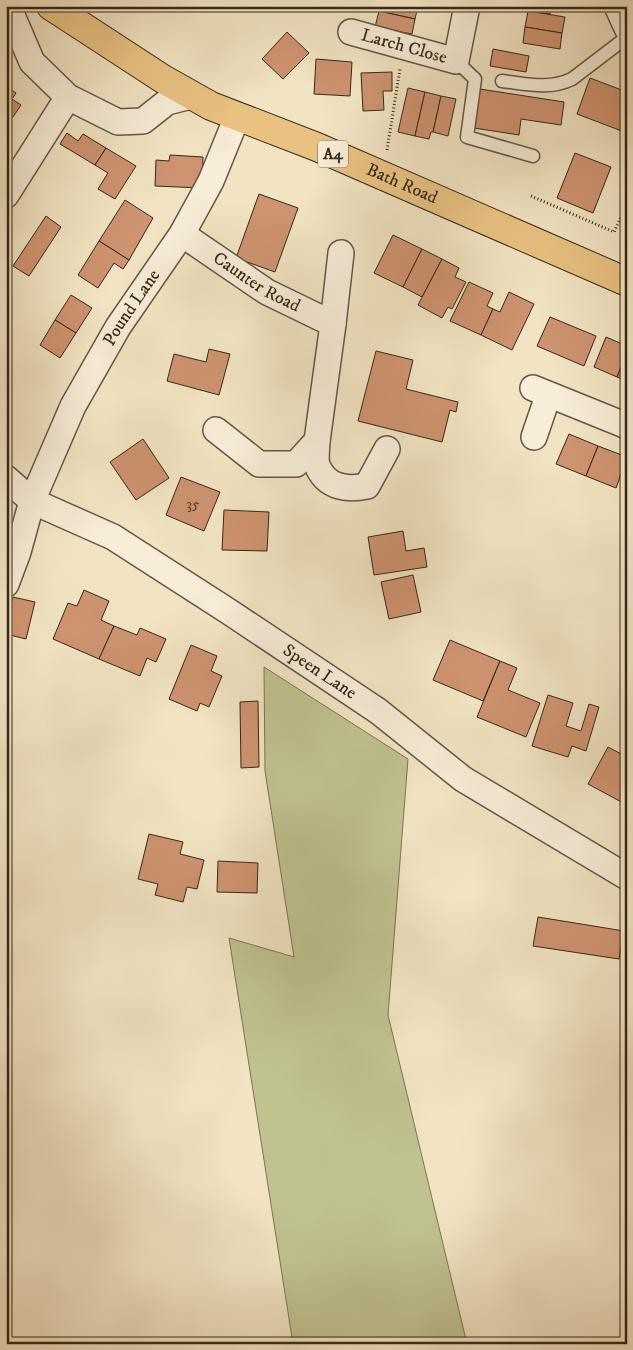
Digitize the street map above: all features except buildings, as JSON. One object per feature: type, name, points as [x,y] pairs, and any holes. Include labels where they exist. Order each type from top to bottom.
[{"type":"main road","name":"Bath Road","points":[[51,6],[110,47],[191,96],[237,117],[379,174],[627,282]]},
{"type":"street","points":[[8,6],[32,62],[68,97],[118,122],[143,121],[167,102],[191,96]]},
{"type":"street","points":[[456,61],[467,6]]},
{"type":"street","points":[[617,6],[627,28]]},
{"type":"street","name":"Larch Close","points":[[351,32],[456,61]]},
{"type":"street","points":[[6,195],[68,97]]},
{"type":"street","name":"Pound Lane","points":[[6,584],[18,552],[32,502],[73,406],[118,327],[182,234],[211,181],[237,117]]},
{"type":"street","name":"Caunter Road","points":[[182,234],[267,292],[333,324]]},
{"type":"street","points":[[341,253],[317,441],[317,464],[329,483],[350,490],[367,486],[387,448]]},
{"type":"street","points":[[534,437],[540,392],[627,426]]},
{"type":"street","points":[[216,430],[259,464],[296,464],[317,441]]},
{"type":"street","name":"Speen Lane","points":[[6,478],[32,502],[113,537],[290,651],[378,711],[463,779],[627,877]]},
{"type":"lane","points":[[502,82],[551,87],[562,84],[572,79],[627,37]]},
{"type":"lane","points":[[456,61],[475,80],[467,137],[533,156]]},
{"type":"path","points":[[379,174],[385,162],[404,47]]},
{"type":"path","points":[[531,196],[614,232],[627,204]]},
{"type":"green space","points":[[264,667],[408,759],[388,1015],[467,1344],[293,1344],[229,938],[294,957],[265,771]]}]
